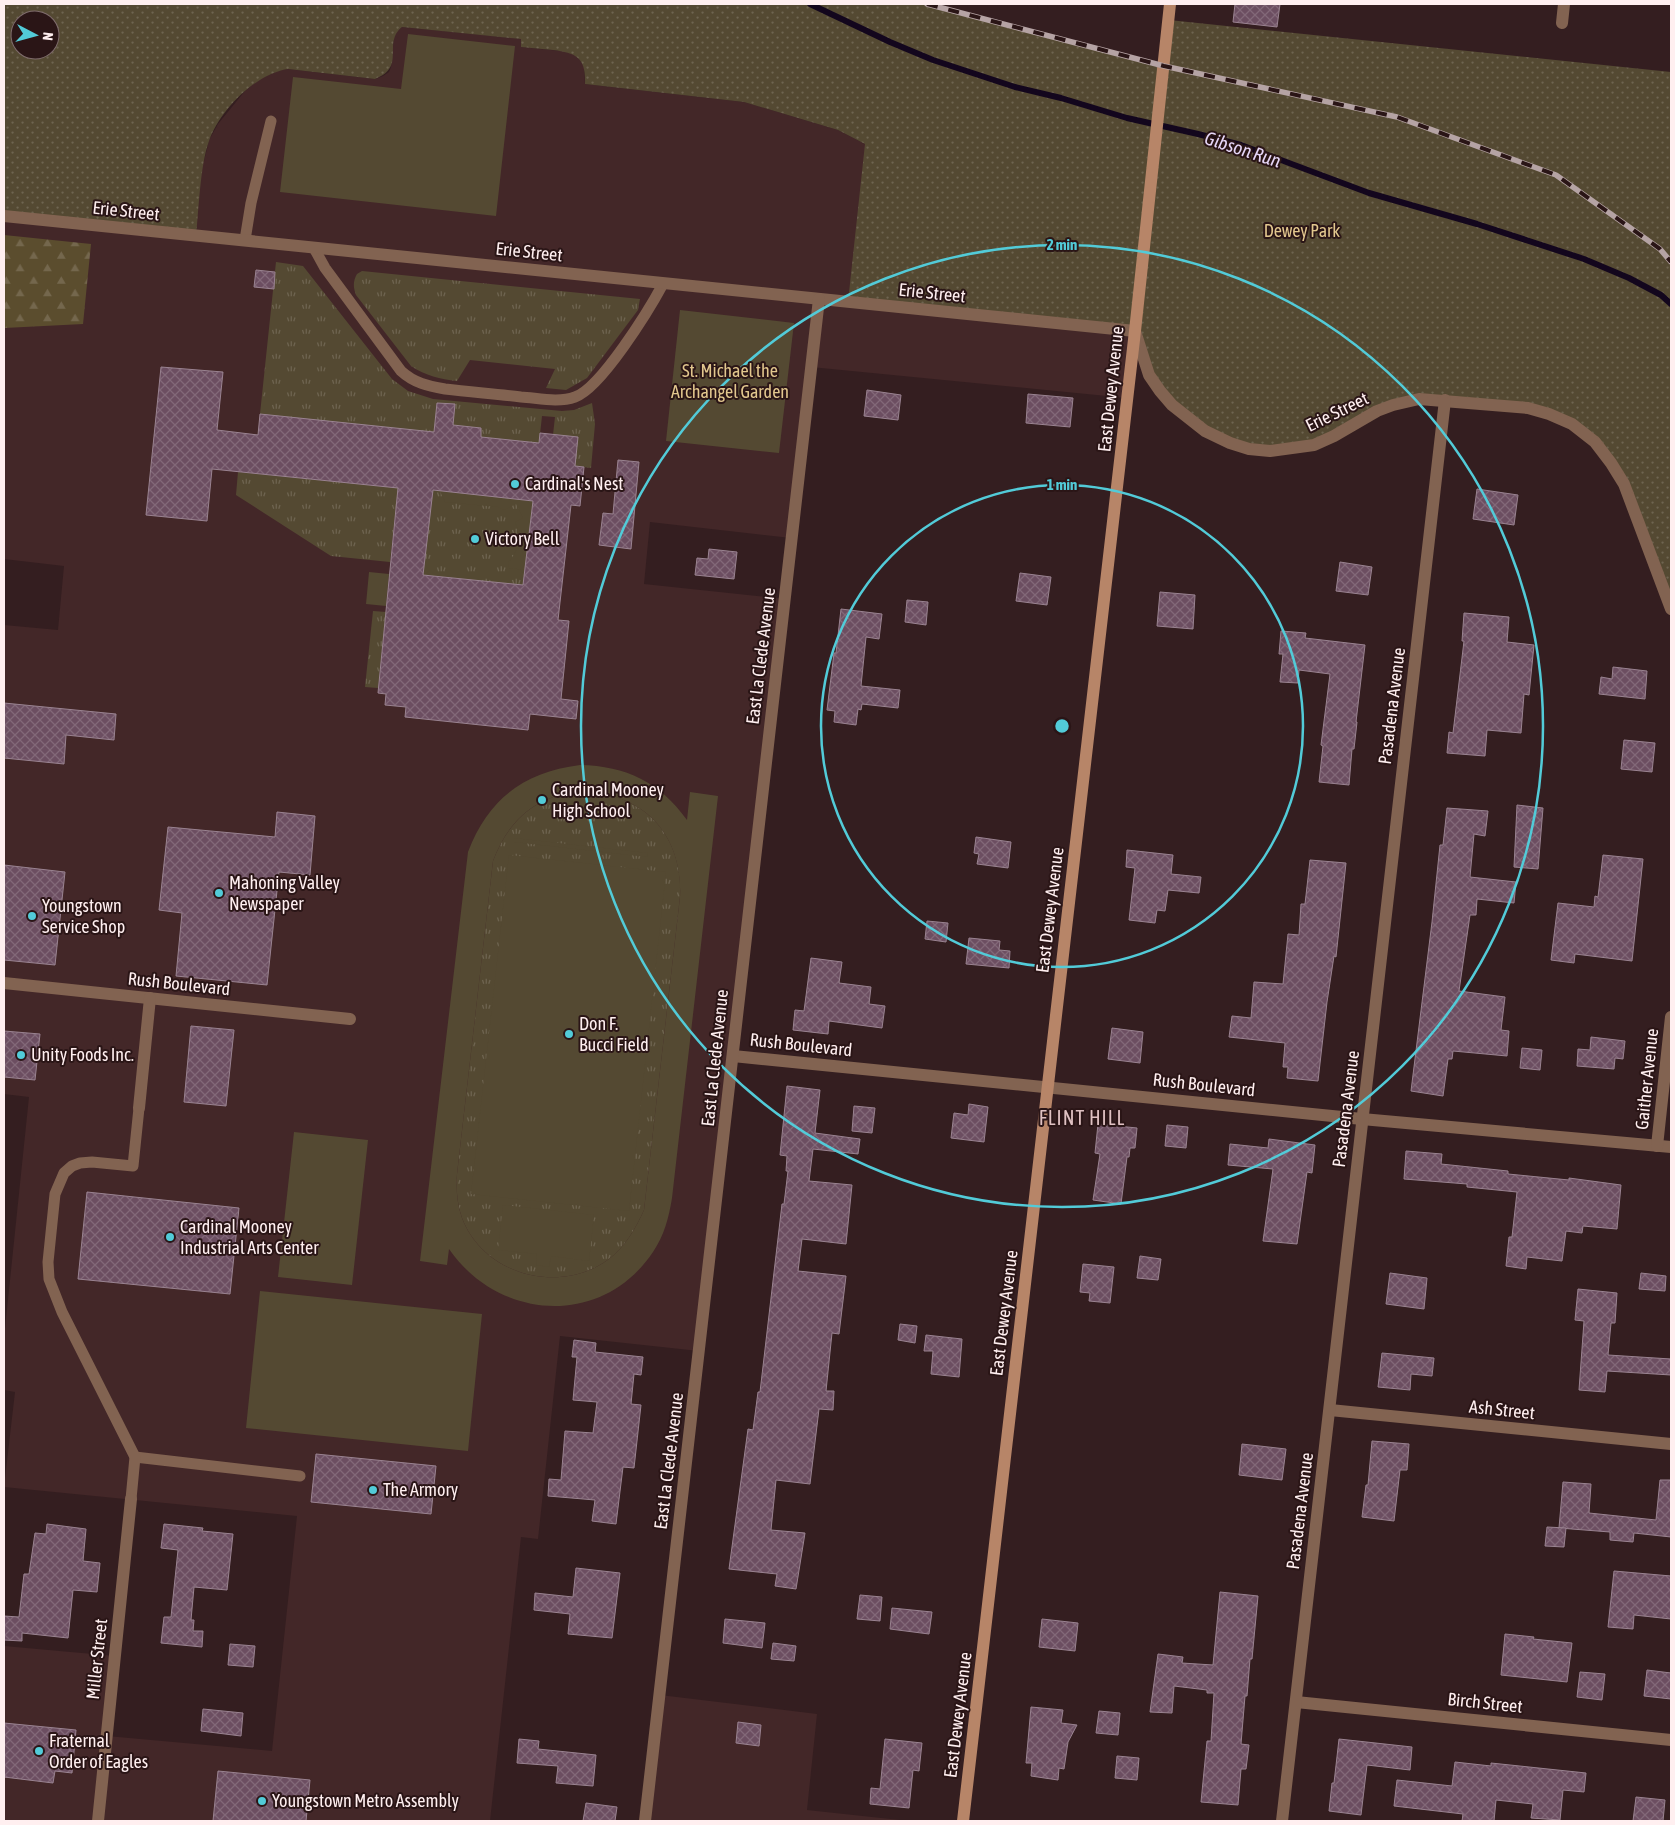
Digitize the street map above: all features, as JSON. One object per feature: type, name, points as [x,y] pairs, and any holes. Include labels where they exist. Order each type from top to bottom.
[{"type":"street","name":"East Dewey Avenue","points":[[964,1821],[1135,331],[1170,4]]},
{"type":"street","points":[[1562,23],[1564,4]]},
{"type":"street","name":"Erie Street","points":[[4,216],[1135,331],[1149,375],[1172,405],[1205,431],[1230,443],[1249,449],[1270,451],[1314,445],[1377,412],[1393,405],[1419,399],[1528,408],[1549,414],[1572,424],[1595,442],[1611,463],[1624,484],[1671,609]]},
{"type":"street","name":"East La Clede Avenue","points":[[645,1821],[819,299]]},
{"type":"street","name":"Pasadena Avenue","points":[[1282,1821],[1445,400]]},
{"type":"street","name":"Rush Boulevard","points":[[4,983],[350,1019]]},
{"type":"street","points":[[139,1108],[150,998]]},
{"type":"street","name":"Gaither Avenue","points":[[1657,1146],[1671,1017]]},
{"type":"street","name":"Rush Boulevard","points":[[733,1056],[1362,1119],[1671,1147]]},
{"type":"street","name":"Ash Street","points":[[1330,1410],[1671,1444]]},
{"type":"street","name":"Miller Street","points":[[98,1821],[131,1499]]},
{"type":"street","name":"Birch Street","points":[[1296,1702],[1671,1740]]},
{"type":"lane","points":[[246,240],[251,203],[271,121]]},
{"type":"lane","points":[[314,248],[325,268],[401,371],[408,377],[427,386],[484,393],[552,400],[575,397],[586,392],[597,381],[644,318],[663,284]]},
{"type":"lane","points":[[131,1499],[135,1457],[62,1312],[49,1279],[48,1262],[55,1194],[64,1173],[72,1166],[80,1163],[92,1162],[133,1166],[139,1108]]},
{"type":"lane","points":[[135,1457],[300,1476]]},
{"type":"shaded area","name":"Cardinal Mooney High School","points":[[402,27],[522,39],[521,47],[571,52],[578,57],[584,66],[585,84],[744,102],[838,130],[865,144],[1135,331],[1127,398],[811,367],[791,538],[650,522],[644,584],[785,599],[699,1351],[560,1336],[538,1539],[521,1537],[490,1821],[4,1821],[4,1646],[115,1656],[107,1736],[272,1751],[297,1516],[4,1487],[15,1392],[4,1390],[4,1338],[29,1097],[4,1094],[4,625],[58,630],[64,566],[4,559],[4,216],[204,161],[209,140],[218,124],[245,91],[258,80],[277,71],[288,69],[375,79],[383,76],[389,72],[391,67],[394,37]]},
{"type":"shaded area","points":[[660,1695],[817,1714],[807,1810],[909,1821],[645,1821]]},
{"type":"green space","name":"Dewey Park","points":[[4,4],[927,4],[1163,66],[1169,20],[1671,72],[1671,609],[1624,484],[1595,442],[1549,414],[1411,401],[1288,450],[1230,443],[1160,391],[1135,331],[848,302],[865,144],[838,130],[744,102],[585,84],[584,68],[574,55],[561,51],[521,47],[521,39],[402,27],[396,33],[390,68],[385,74],[375,79],[288,69],[263,78],[240,95],[221,117],[214,129],[206,151],[196,236],[4,216]]},
{"type":"green space","points":[[408,34],[515,46],[496,216],[280,192],[293,77],[401,89]]},
{"type":"green space","points":[[4,235],[91,244],[83,324],[4,328]]},
{"type":"green space","points":[[276,262],[303,266],[392,379],[408,391],[433,399],[562,411],[574,410],[592,403],[595,424],[591,468],[575,466],[553,435],[555,417],[542,416],[539,443],[481,437],[481,428],[453,425],[455,404],[437,403],[434,437],[260,414]]},
{"type":"green space","points":[[362,271],[640,299],[638,310],[587,378],[566,390],[546,388],[555,369],[470,360],[457,381],[433,377],[411,366],[356,295],[355,279],[357,274]]},
{"type":"green space","name":"St. Michael the Archangel Garden","points":[[680,310],[794,323],[779,453],[666,441]]},
{"type":"green space","points":[[238,472],[398,488],[390,562],[331,556],[236,495]]},
{"type":"green space","points":[[433,490],[533,501],[523,585],[423,575]]},
{"type":"green space","points":[[440,491],[533,501],[525,570],[509,568],[508,562],[517,549],[518,532],[515,522],[523,518],[516,504],[504,510],[498,507],[445,502]]},
{"type":"green space","points":[[369,572],[389,574],[386,606],[366,604]]},
{"type":"green space","points":[[373,611],[386,612],[378,688],[365,687]]},
{"type":"green space","points":[[580,765],[597,766],[627,773],[653,786],[677,807],[687,820],[690,792],[718,796],[672,1198],[666,1226],[653,1252],[632,1277],[607,1294],[579,1303],[551,1306],[522,1302],[495,1291],[470,1273],[449,1249],[447,1265],[420,1261],[468,852],[476,833],[486,817],[510,791],[542,774]],"holes":[[[581,791],[603,794],[623,800],[641,809],[655,822],[667,837],[675,855],[679,875],[680,897],[644,1210],[630,1237],[609,1259],[590,1270],[569,1276],[547,1277],[526,1274],[506,1266],[488,1254],[473,1238],[462,1218],[458,1202],[457,1174],[493,861],[507,833],[526,812],[538,804],[551,798]]]},
{"type":"green space","points":[[581,791],[603,794],[623,800],[641,809],[655,822],[667,837],[675,855],[679,875],[680,897],[644,1210],[630,1237],[609,1259],[590,1270],[569,1276],[547,1277],[526,1274],[506,1266],[488,1254],[473,1238],[462,1218],[459,1207],[457,1174],[493,861],[507,833],[526,812],[551,798]]},
{"type":"green space","points":[[514,838],[648,853],[647,857],[514,842]]},
{"type":"green space","name":"Don F. Bucci Field","points":[[509,855],[666,872],[629,1211],[471,1194]]},
{"type":"green space","points":[[294,1132],[368,1140],[352,1285],[278,1277]]},
{"type":"green space","points":[[503,1205],[594,1215],[589,1261],[551,1256],[549,1267],[536,1265],[537,1254],[498,1250]]},
{"type":"green space","points":[[260,1291],[482,1314],[468,1451],[246,1428]]},
{"type":"building","points":[[1235,4],[1280,4],[1277,27],[1233,22]]},
{"type":"building","points":[[256,270],[275,272],[274,289],[254,287]]},
{"type":"building","points":[[161,367],[223,372],[217,430],[258,435],[260,414],[434,432],[437,403],[455,404],[453,425],[481,428],[481,437],[539,443],[540,433],[578,437],[575,466],[584,467],[580,506],[571,505],[558,620],[569,621],[561,699],[578,701],[576,719],[530,714],[528,730],[405,717],[406,707],[385,705],[386,694],[378,693],[398,488],[212,469],[207,521],[146,515]],"holes":[[[433,490],[533,501],[523,585],[423,575]]]},
{"type":"building","points":[[867,390],[901,395],[898,420],[864,416]]},
{"type":"building","points":[[1028,394],[1073,398],[1070,427],[1026,423]]},
{"type":"building","points":[[618,460],[639,462],[631,549],[599,545],[603,513],[613,514]]},
{"type":"building","points":[[1477,489],[1518,495],[1514,525],[1473,519]]},
{"type":"building","points":[[709,549],[737,552],[734,579],[695,575],[697,558],[708,559]]},
{"type":"building","points":[[1340,562],[1372,567],[1368,595],[1336,591]]},
{"type":"building","points":[[1020,573],[1051,577],[1047,605],[1016,601]]},
{"type":"building","points":[[1160,592],[1195,595],[1193,629],[1157,626]]},
{"type":"building","points":[[907,600],[928,602],[926,625],[905,622]]},
{"type":"building","points":[[841,609],[882,614],[879,639],[866,637],[861,686],[900,690],[898,708],[862,704],[861,710],[858,709],[856,725],[834,722],[835,711],[827,710]]},
{"type":"building","points":[[1464,613],[1509,617],[1507,642],[1534,645],[1529,695],[1524,694],[1521,733],[1487,730],[1485,756],[1447,753],[1449,732],[1453,733],[1464,641],[1462,641]]},
{"type":"building","points":[[1281,631],[1306,633],[1305,638],[1365,645],[1349,785],[1319,782],[1323,746],[1321,745],[1330,674],[1299,670],[1298,683],[1280,682],[1283,654],[1279,654]]},
{"type":"building","points":[[1613,667],[1647,671],[1645,699],[1599,694],[1601,677],[1612,679]]},
{"type":"building","points":[[4,703],[116,714],[114,740],[66,735],[64,764],[4,758]]},
{"type":"building","points":[[1624,740],[1655,743],[1652,772],[1621,769]]},
{"type":"building","points":[[1517,805],[1543,808],[1538,869],[1514,867]]},
{"type":"building","points":[[1447,808],[1488,811],[1485,836],[1474,834],[1470,877],[1516,882],[1514,903],[1477,899],[1476,915],[1470,915],[1459,991],[1505,997],[1501,1030],[1509,1031],[1507,1056],[1453,1051],[1452,1059],[1448,1059],[1443,1096],[1411,1091],[1440,845],[1443,845]]},
{"type":"building","name":"Mahoning Valley Newspaper","points":[[277,812],[315,816],[310,875],[279,872],[267,985],[176,976],[182,913],[159,910],[168,827],[275,837]]},
{"type":"building","points":[[976,837],[1011,842],[1008,868],[977,864],[979,854],[974,853]]},
{"type":"building","points":[[1127,850],[1173,855],[1171,874],[1201,877],[1199,893],[1168,890],[1165,911],[1157,910],[1155,923],[1129,920],[1135,868],[1126,867]]},
{"type":"building","points":[[1603,855],[1643,859],[1632,961],[1575,954],[1574,963],[1551,960],[1558,903],[1594,907],[1595,896],[1598,897]]},
{"type":"building","points":[[1310,860],[1346,863],[1336,957],[1334,956],[1327,1002],[1318,1081],[1287,1078],[1288,1067],[1283,1067],[1285,1043],[1229,1037],[1232,1016],[1251,1018],[1254,982],[1283,984],[1288,934],[1299,935],[1301,904],[1305,904]]},
{"type":"building","name":"Youngstown Service Shop","points":[[4,865],[65,872],[55,965],[4,960]]},
{"type":"building","points":[[927,921],[948,923],[946,942],[925,939]]},
{"type":"building","points":[[969,938],[1000,941],[999,950],[1010,951],[1009,968],[966,964]]},
{"type":"building","points":[[811,958],[842,962],[839,983],[871,987],[869,1004],[885,1006],[882,1028],[829,1021],[828,1034],[793,1030],[795,1010],[804,1011]]},
{"type":"building","points":[[191,1026],[234,1030],[226,1106],[184,1102]]},
{"type":"building","points":[[1112,1028],[1143,1032],[1140,1063],[1108,1059]]},
{"type":"building","name":"Unity Foods Inc.","points":[[4,1031],[40,1034],[35,1080],[4,1077]]},
{"type":"building","points":[[1591,1037],[1625,1041],[1623,1059],[1615,1058],[1614,1069],[1577,1066],[1578,1049],[1590,1050]]},
{"type":"building","points":[[1522,1048],[1542,1050],[1540,1070],[1520,1068]]},
{"type":"building","points":[[787,1086],[820,1090],[815,1133],[860,1139],[858,1154],[813,1149],[809,1181],[852,1185],[846,1244],[802,1239],[798,1271],[846,1276],[839,1334],[832,1333],[826,1391],[834,1391],[833,1410],[819,1409],[810,1484],[776,1480],[771,1530],[805,1533],[796,1589],[775,1586],[777,1574],[729,1569],[748,1429],[753,1430],[758,1392],[760,1392],[782,1204],[784,1204],[788,1171],[786,1171],[787,1156],[780,1155]]},
{"type":"building","points":[[969,1104],[988,1107],[984,1142],[951,1138],[954,1113],[968,1115]]},
{"type":"building","points":[[854,1106],[875,1108],[872,1133],[852,1131]]},
{"type":"building","points":[[1098,1124],[1137,1128],[1135,1148],[1130,1148],[1129,1157],[1127,1157],[1121,1204],[1093,1200],[1100,1154],[1095,1153]]},
{"type":"building","points":[[1167,1125],[1188,1127],[1186,1148],[1165,1146]]},
{"type":"building","points":[[1269,1139],[1315,1145],[1312,1173],[1307,1172],[1297,1244],[1263,1241],[1273,1169],[1228,1165],[1230,1144],[1268,1148]]},
{"type":"building","points":[[1406,1151],[1442,1154],[1441,1164],[1508,1171],[1508,1174],[1569,1180],[1569,1178],[1621,1185],[1617,1229],[1583,1226],[1582,1233],[1566,1231],[1562,1261],[1527,1257],[1526,1269],[1506,1266],[1509,1237],[1512,1237],[1517,1192],[1467,1187],[1467,1184],[1404,1179]]},
{"type":"building","name":"Cardinal Mooney Industrial Arts Center","points":[[87,1192],[239,1208],[230,1294],[78,1279]]},
{"type":"building","points":[[1140,1256],[1161,1259],[1158,1280],[1137,1278]]},
{"type":"building","points":[[1083,1264],[1114,1267],[1110,1303],[1089,1301],[1090,1293],[1080,1292]]},
{"type":"building","points":[[1390,1273],[1427,1278],[1424,1309],[1386,1304]]},
{"type":"building","points":[[1641,1273],[1666,1276],[1665,1291],[1639,1289]]},
{"type":"building","points":[[1578,1289],[1617,1293],[1615,1323],[1611,1323],[1608,1355],[1671,1359],[1671,1375],[1607,1371],[1605,1392],[1579,1390],[1584,1321],[1575,1320]]},
{"type":"building","points":[[900,1324],[917,1326],[915,1343],[898,1340]]},
{"type":"building","points":[[926,1335],[962,1339],[959,1377],[931,1374],[933,1351],[924,1351]]},
{"type":"building","points":[[574,1340],[596,1343],[595,1352],[643,1357],[641,1375],[634,1374],[631,1404],[641,1405],[634,1468],[623,1467],[616,1524],[592,1521],[595,1500],[548,1496],[549,1479],[561,1480],[565,1431],[593,1433],[597,1402],[573,1400],[577,1357],[572,1357]]},
{"type":"building","points":[[1382,1353],[1434,1358],[1432,1376],[1411,1374],[1410,1390],[1378,1387]]},
{"type":"building","points":[[1372,1441],[1409,1444],[1407,1470],[1400,1470],[1394,1521],[1362,1517],[1366,1485],[1368,1485]]},
{"type":"building","points":[[1242,1444],[1286,1449],[1282,1480],[1239,1475]]},
{"type":"building","name":"The Armory","points":[[316,1454],[436,1466],[431,1514],[311,1502]]},
{"type":"building","points":[[1660,1480],[1671,1480],[1671,1537],[1634,1533],[1633,1542],[1610,1540],[1610,1532],[1559,1528],[1563,1482],[1591,1484],[1589,1513],[1656,1520]]},
{"type":"building","points":[[47,1524],[86,1529],[83,1561],[100,1563],[97,1592],[73,1590],[68,1638],[22,1633],[22,1641],[4,1640],[4,1616],[19,1617],[24,1574],[29,1574],[35,1533],[46,1534]]},
{"type":"building","points":[[164,1524],[203,1528],[202,1531],[233,1534],[227,1590],[194,1587],[191,1620],[194,1620],[193,1631],[203,1631],[202,1647],[161,1643],[164,1617],[171,1617],[178,1550],[161,1548]]},
{"type":"building","points":[[1547,1527],[1566,1528],[1564,1547],[1545,1546]]},
{"type":"building","points":[[576,1568],[620,1573],[612,1638],[568,1634],[570,1614],[534,1610],[535,1593],[573,1597]]},
{"type":"building","points":[[1614,1571],[1671,1576],[1671,1619],[1634,1615],[1633,1629],[1608,1627]]},
{"type":"building","points":[[1220,1592],[1258,1596],[1252,1659],[1250,1659],[1247,1696],[1245,1696],[1241,1744],[1249,1745],[1246,1769],[1241,1769],[1238,1805],[1201,1802],[1207,1741],[1211,1741],[1214,1693],[1207,1693],[1207,1690],[1174,1686],[1172,1713],[1150,1712],[1158,1654],[1183,1657],[1182,1663],[1213,1665]]},
{"type":"building","points":[[860,1595],[882,1597],[880,1621],[857,1619]]},
{"type":"building","points":[[892,1608],[932,1612],[929,1634],[890,1629]]},
{"type":"building","points":[[725,1619],[765,1623],[762,1648],[723,1643]]},
{"type":"building","points":[[1042,1619],[1078,1623],[1075,1651],[1039,1647]]},
{"type":"building","points":[[1505,1634],[1572,1643],[1567,1682],[1501,1675]]},
{"type":"building","points":[[773,1643],[796,1646],[794,1661],[771,1659]]},
{"type":"building","points":[[230,1644],[255,1646],[253,1667],[228,1665]]},
{"type":"building","points":[[1647,1670],[1671,1673],[1671,1699],[1644,1696]]},
{"type":"building","points":[[1580,1672],[1605,1674],[1602,1700],[1577,1697]]},
{"type":"building","points":[[1031,1707],[1063,1710],[1061,1723],[1077,1725],[1068,1742],[1064,1769],[1059,1768],[1058,1780],[1031,1776],[1032,1763],[1026,1763]]},
{"type":"building","points":[[203,1709],[243,1713],[241,1736],[201,1731]]},
{"type":"building","points":[[1099,1711],[1120,1713],[1118,1735],[1096,1733]]},
{"type":"building","points":[[738,1722],[761,1725],[759,1746],[736,1743]]},
{"type":"building","name":"Fraternal Order of Eagles","points":[[4,1723],[76,1730],[72,1773],[55,1771],[53,1783],[4,1777]]},
{"type":"building","points":[[519,1739],[539,1741],[538,1749],[596,1755],[593,1786],[556,1783],[558,1766],[517,1763]]},
{"type":"building","points":[[885,1739],[922,1743],[919,1771],[913,1770],[909,1808],[870,1804],[871,1788],[880,1789]]},
{"type":"building","points":[[1339,1739],[1412,1747],[1410,1770],[1367,1765],[1361,1815],[1329,1811]]},
{"type":"building","points":[[1117,1756],[1139,1758],[1137,1780],[1115,1778]]},
{"type":"building","points":[[1455,1762],[1491,1766],[1491,1763],[1586,1773],[1584,1792],[1563,1790],[1560,1820],[1531,1818],[1533,1804],[1496,1800],[1494,1821],[1462,1821],[1463,1814],[1394,1806],[1397,1780],[1452,1786]]},
{"type":"building","name":"Youngstown Metro Assembly","points":[[218,1771],[310,1780],[306,1821],[213,1821]]},
{"type":"building","points":[[1636,1797],[1665,1800],[1663,1821],[1633,1821]]},
{"type":"building","points":[[586,1803],[617,1807],[615,1821],[583,1821]]},
{"type":"waterway","name":"Gibson Run","points":[[810,4],[933,60],[1015,87],[1061,98],[1127,118],[1241,145],[1369,193],[1477,224],[1584,259],[1629,278],[1661,295],[1671,304]]},
{"type":"railway","points":[[927,4],[1164,66],[1397,117],[1556,175],[1660,249],[1671,262]]},
{"type":"place","name":"Cardinal's Nest","points":[[515,484]]},
{"type":"place","name":"Victory Bell","points":[[475,539]]},
{"type":"place","name":"Cardinal Mooney High School","points":[[542,800]]},
{"type":"place","name":"Mahoning Valley Newspaper","points":[[219,893]]},
{"type":"place","name":"Youngstown Service Shop","points":[[32,916]]},
{"type":"place","name":"Don F. Bucci Field","points":[[569,1034]]},
{"type":"place","name":"Unity Foods Inc.","points":[[21,1055]]},
{"type":"place","name":"Cardinal Mooney Industrial Arts Center","points":[[170,1237]]},
{"type":"place","name":"The Armory","points":[[373,1490]]},
{"type":"place","name":"Fraternal Order of Eagles","points":[[39,1751]]},
{"type":"place","name":"Youngstown Metro Assembly","points":[[262,1801]]},
{"type":"district","name":"FLINT HILL","points":[[1082,1118]]}]
